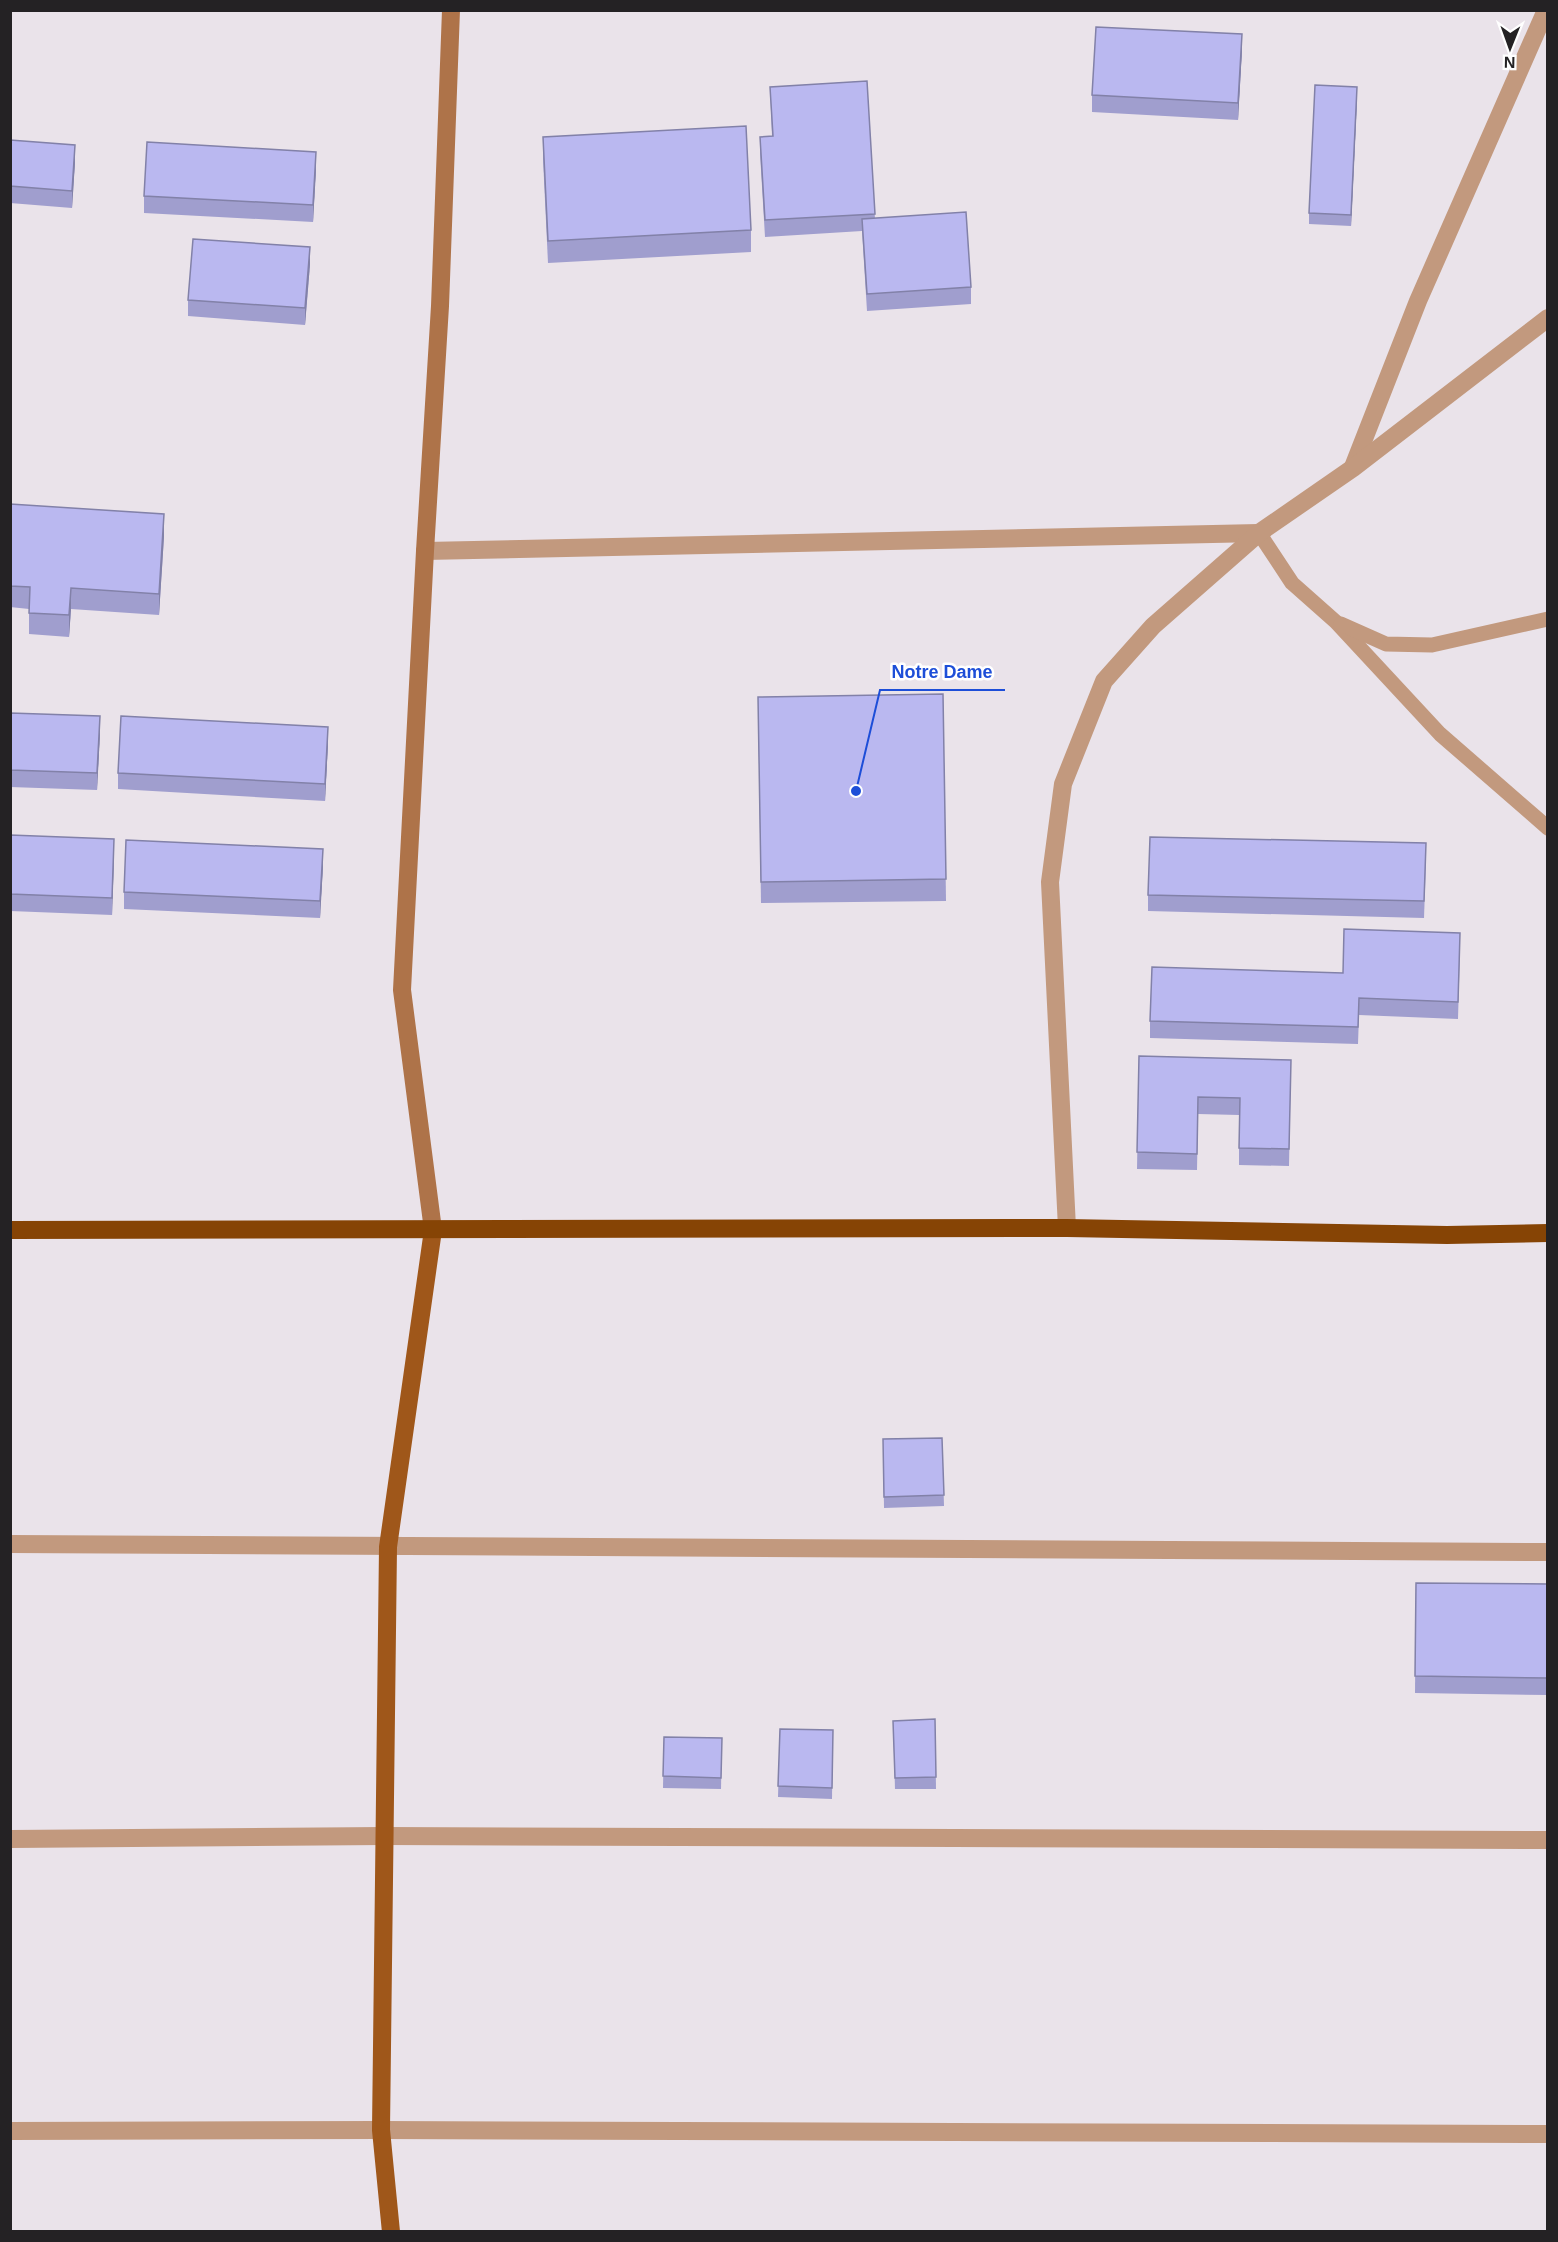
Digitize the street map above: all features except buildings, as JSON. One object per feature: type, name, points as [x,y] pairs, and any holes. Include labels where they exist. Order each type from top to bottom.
[{"type":"highway","points":[[10,1230],[1067,1228],[1447,1235],[1548,1233]]},
{"type":"main road","points":[[391,2232],[381,2130],[388,1547],[432,1230]]},
{"type":"street","points":[[432,1230],[402,990],[424,551],[440,306],[451,10]]},
{"type":"street","points":[[1353,468],[1418,301],[1546,10]]},
{"type":"street","points":[[1067,1228],[1050,882],[1063,784],[1104,681],[1153,626],[1259,533],[1353,468],[1548,318]]},
{"type":"street","points":[[424,551],[1259,533]]},
{"type":"street","points":[[10,1544],[1548,1552]]},
{"type":"street","points":[[10,1839],[384,1836],[1548,1840]]},
{"type":"street","points":[[10,2131],[1548,2134]]},
{"type":"lane","points":[[1259,533],[1292,583],[1336,622],[1440,734],[1548,828]]},
{"type":"lane","points":[[1336,622],[1386,644],[1432,645],[1548,619]]},
{"type":"place","name":"Notre Dame","points":[[856,791]]}]
